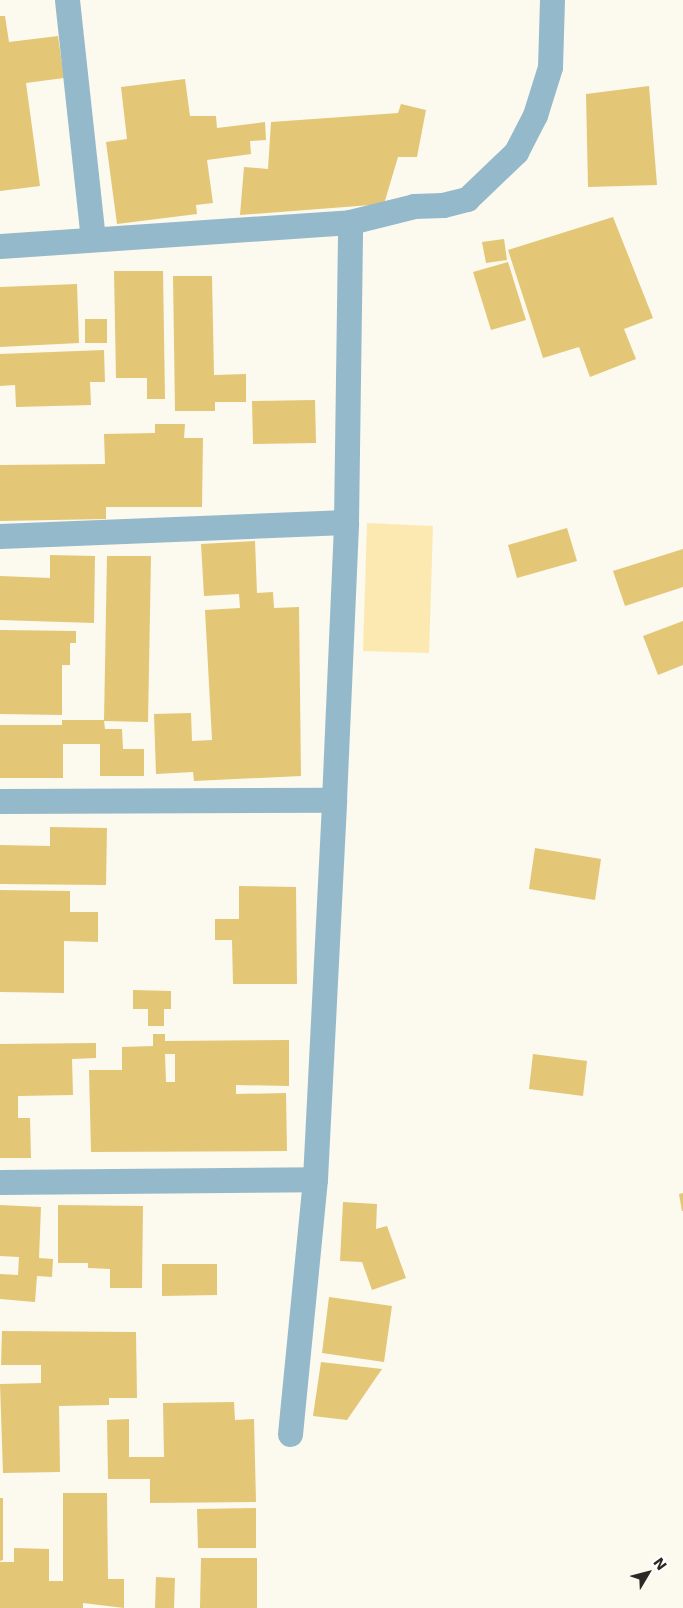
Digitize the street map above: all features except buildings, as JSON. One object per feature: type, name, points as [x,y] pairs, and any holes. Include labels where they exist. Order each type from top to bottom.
[{"type":"street","points":[[66,0],[93,239]]},
{"type":"street","points":[[0,246],[350,222],[414,206],[459,202],[467,199],[497,173],[516,152],[535,115],[547,75],[552,0]]},
{"type":"street","points":[[290,1434],[315,1179],[334,800],[346,522],[350,222]]},
{"type":"street","points":[[0,536],[346,522]]},
{"type":"street","points":[[0,801],[334,800]]},
{"type":"street","points":[[0,1182],[315,1179]]},
{"type":"shaded area","points":[[367,523],[433,526],[429,653],[363,651]]}]
